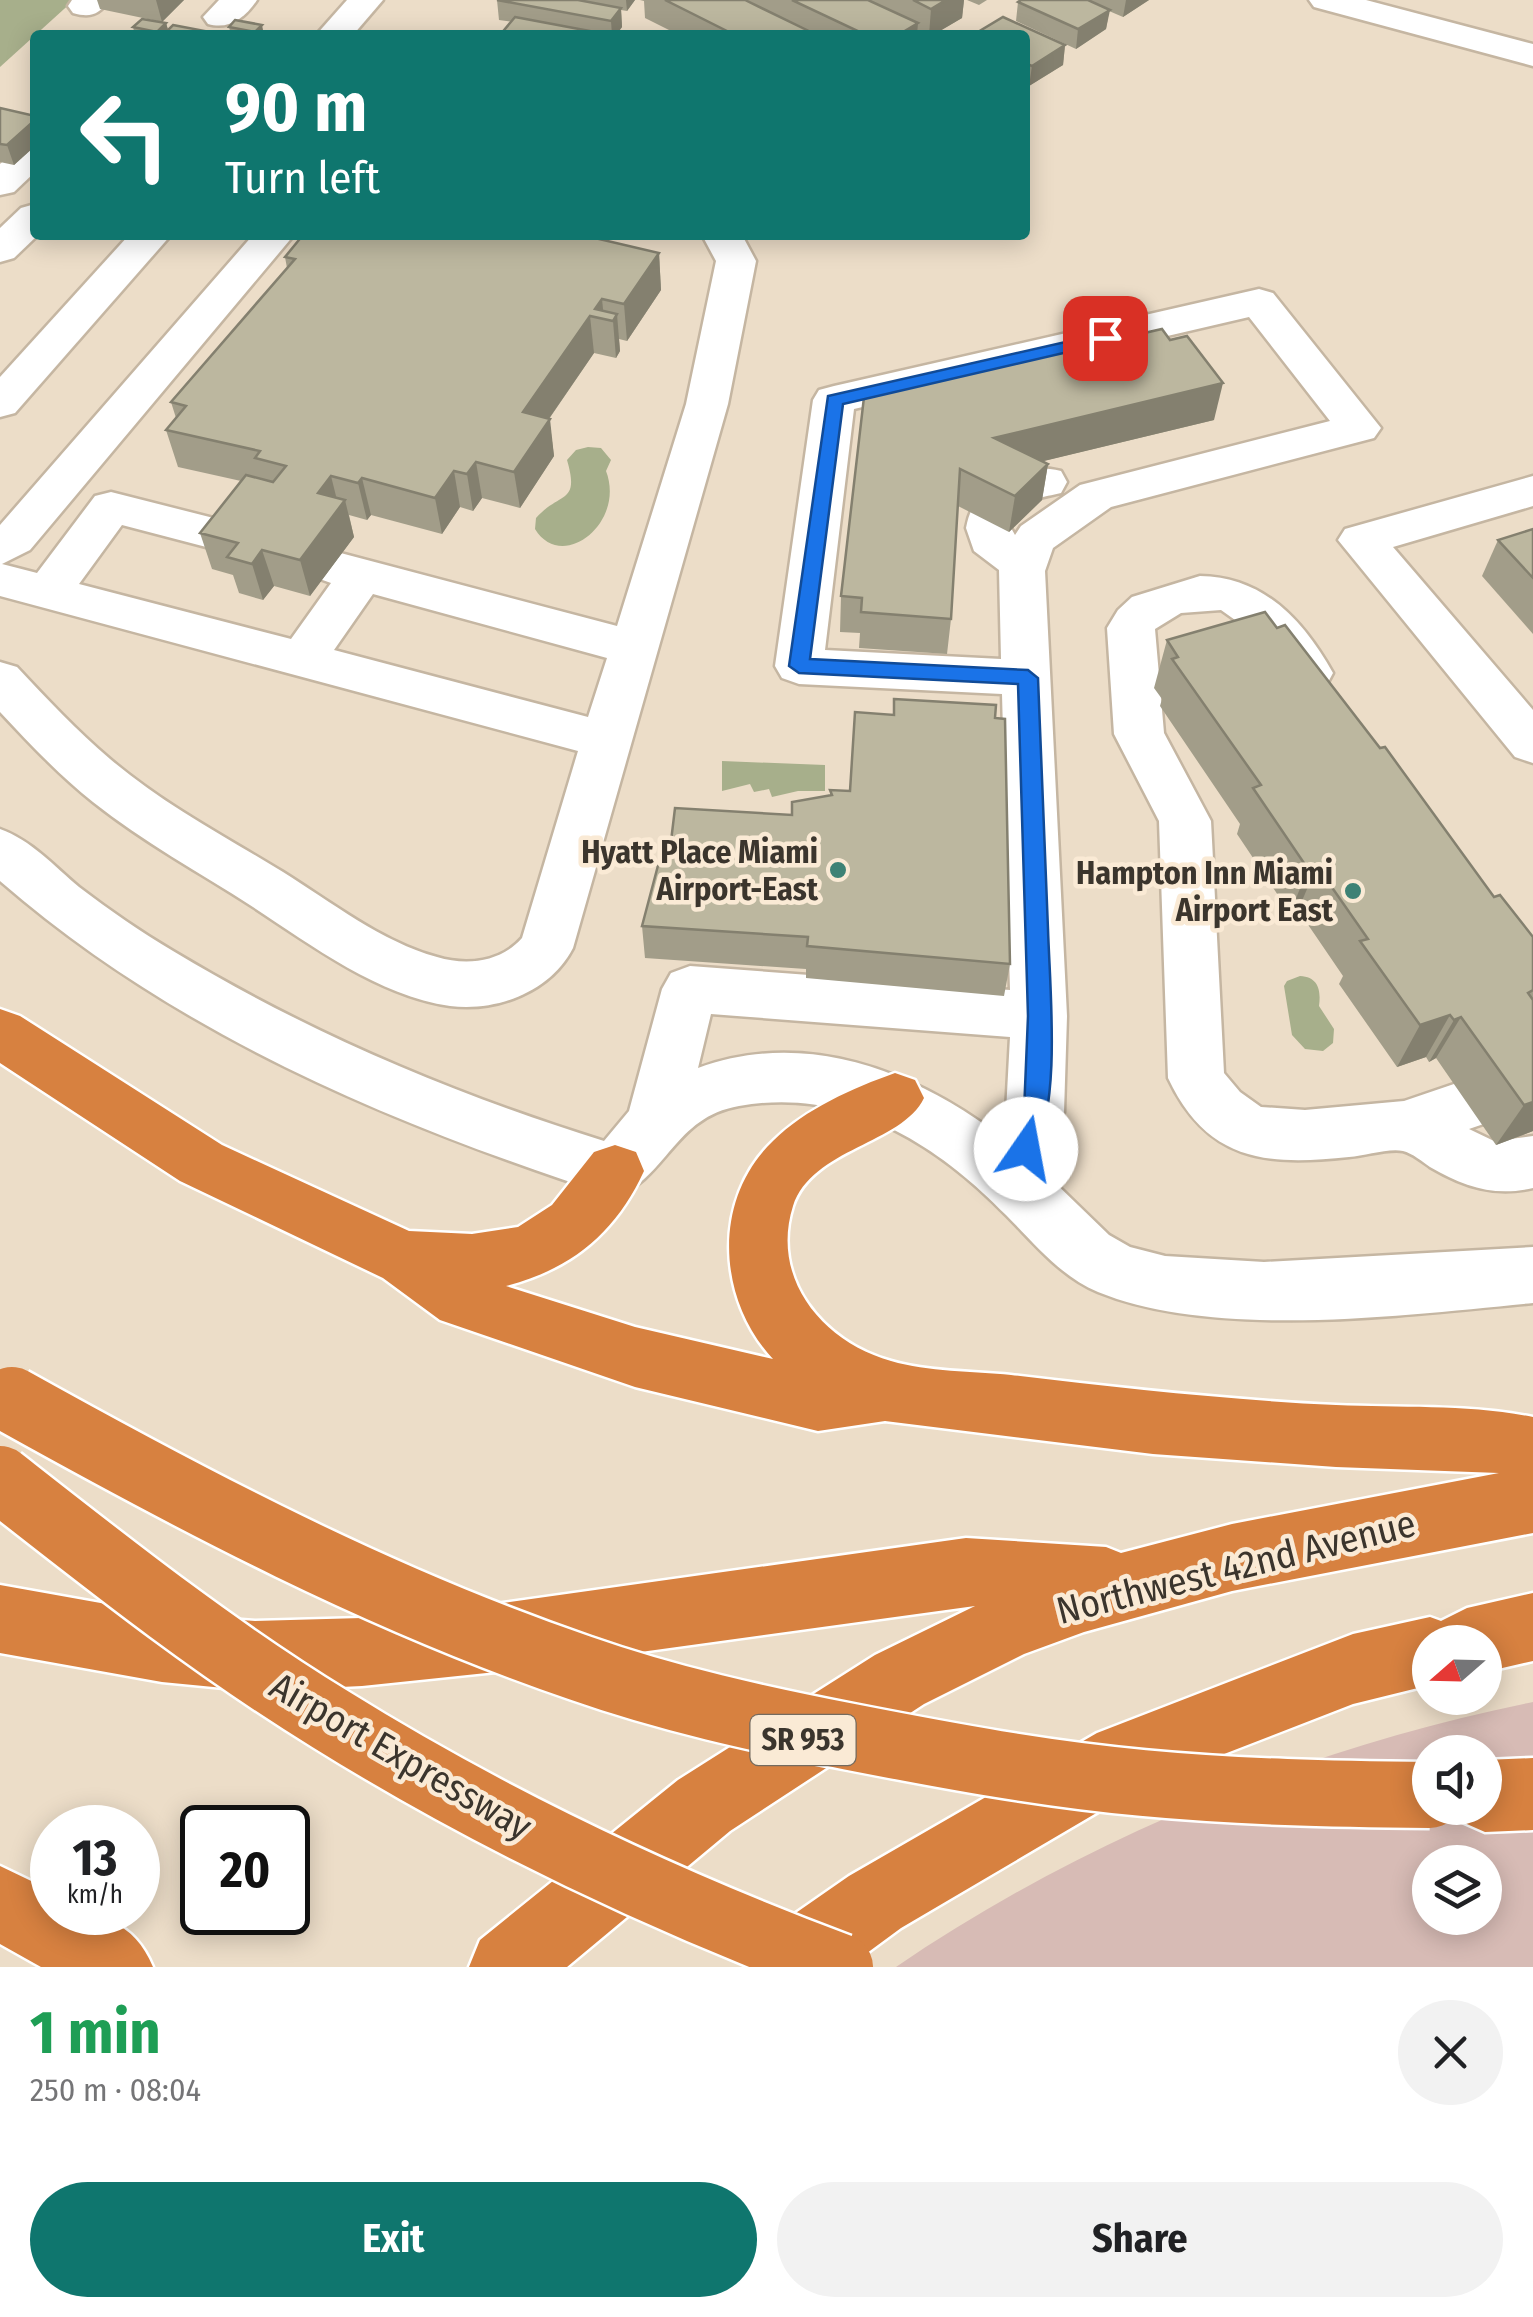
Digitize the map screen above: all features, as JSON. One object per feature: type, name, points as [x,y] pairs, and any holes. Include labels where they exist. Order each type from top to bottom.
[{"type":"highway","points":[[0,1033],[202,1163],[404,1258],[462,1300],[635,1358],[818,1400],[885,1391],[1136,1422],[1336,1436],[1490,1440],[1533,1449]]},
{"type":"highway","points":[[885,1391],[796,1339],[770,1300],[759,1258],[759,1235],[770,1189],[794,1157],[835,1125],[895,1098]]},
{"type":"highway","points":[[404,1258],[480,1264],[537,1251],[581,1220],[616,1171]]},
{"type":"highway","points":[[6,1395],[149,1477],[273,1541],[433,1614],[582,1669],[726,1709],[956,1756],[1142,1783],[1306,1793],[1412,1794]]},
{"type":"highway","name":"Airport Expressway","points":[[0,1478],[259,1674],[410,1768],[576,1856],[757,1937],[840,1967]]},
{"type":"highway","name":"Northwest 42nd Avenue","points":[[507,1967],[682,1820],[842,1714],[940,1657],[993,1632],[1054,1608],[1139,1583],[1318,1542],[1533,1500]]},
{"type":"highway","points":[[0,1620],[162,1648],[256,1656],[362,1652],[496,1638],[966,1572],[1139,1583]]},
{"type":"highway","points":[[1502,1634],[1533,1627]]},
{"type":"highway","points":[[784,1967],[875,1902],[1122,1758],[1354,1669],[1412,1655]]},
{"type":"highway","points":[[0,1902],[112,1966]]},
{"type":"street","points":[[339,30],[366,0]]},
{"type":"street","points":[[1326,0],[1533,55]]},
{"type":"street","points":[[1425,0],[1533,28]]},
{"type":"street","points":[[0,184],[30,157]]},
{"type":"street","points":[[0,250],[30,221]]},
{"type":"street","points":[[0,403],[147,240]]},
{"type":"street","points":[[0,549],[53,495],[270,240]]},
{"type":"street","points":[[0,680],[93,773],[158,823],[374,952],[436,980],[457,982],[489,982],[518,973],[538,961],[546,948],[707,404],[736,261],[725,240]]},
{"type":"street","points":[[1016,1185],[1036,1112],[1039,1016],[1028,678],[1024,565],[1037,537],[1096,496],[1359,428],[1259,302],[834,400],[799,666],[1028,678]]},
{"type":"street","points":[[1533,491],[1360,540],[1533,744]]},
{"type":"street","points":[[53,495],[234,538]]},
{"type":"street","points":[[48,592],[111,507]]},
{"type":"street","points":[[303,658],[348,570],[635,648]]},
{"type":"street","points":[[0,580],[606,740]]},
{"type":"street","points":[[1340,714],[1248,599],[1212,591],[1191,593],[1149,608],[1131,628],[1139,734],[1180,805],[1185,821],[1196,1078],[1218,1110],[1254,1132],[1277,1135],[1404,1126],[1533,1082]]},
{"type":"street","points":[[0,850],[108,936],[252,1022],[414,1101],[616,1171],[655,1123],[688,1096],[754,1079],[831,1079],[895,1098],[969,1144],[1100,1263],[1172,1285],[1228,1290],[1330,1288],[1533,1275]]},
{"type":"street","points":[[655,1123],[690,990],[1039,1016]]},
{"type":"street","points":[[1404,1126],[1422,1131],[1478,1165],[1500,1168],[1533,1162]]},
{"type":"shaded area","points":[[0,0],[74,0],[41,30],[30,30],[30,40],[0,67]]},
{"type":"shaded area","points":[[601,448],[611,460],[606,471],[610,490],[607,508],[588,536],[575,544],[560,546],[547,541],[535,529],[536,518],[569,491],[567,460],[576,450]]},
{"type":"shaded area","points":[[722,761],[825,765],[825,791],[798,791],[772,797],[769,789],[754,792],[750,784],[722,791]]},
{"type":"shaded area","points":[[1300,976],[1317,986],[1319,1006],[1334,1029],[1333,1043],[1323,1051],[1305,1049],[1292,1035],[1284,986]]},
{"type":"shaded area","points":[[1533,1702],[1533,1967],[896,1967],[968,1920],[1122,1838],[1201,1803],[1366,1744],[1476,1715],[1502,1715],[1502,1709]]},
{"type":"building","points":[[497,0],[578,0],[621,8],[611,21]]},
{"type":"building","points":[[665,0],[745,0],[807,30],[725,30]]},
{"type":"building","points":[[792,0],[868,0],[918,23],[906,30],[855,30]]},
{"type":"building","points":[[913,0],[946,0],[931,9]]},
{"type":"building","points":[[1088,0],[1110,10],[1078,29],[1018,2]]},
{"type":"building","points":[[515,17],[584,30],[504,30]]},
{"type":"building","points":[[1003,17],[1065,45],[1032,66],[1030,30],[981,30]]},
{"type":"building","points":[[142,19],[166,23],[159,30],[133,27]]},
{"type":"building","points":[[235,20],[262,25],[257,30],[229,27]]},
{"type":"building","points":[[173,25],[200,30],[168,30]]},
{"type":"building","points":[[0,108],[30,115],[30,124],[7,145],[0,144]]},
{"type":"building","points":[[299,240],[603,240],[659,253],[624,304],[602,299],[595,309],[617,314],[613,321],[590,316],[523,412],[550,419],[514,472],[476,462],[467,474],[454,471],[435,498],[362,478],[358,483],[331,476],[318,493],[345,500],[300,560],[262,550],[252,564],[227,557],[238,543],[200,533],[246,475],[273,482],[286,466],[255,458],[260,451],[166,430],[186,406],[171,402],[295,259],[285,257]]},
{"type":"building","points":[[1162,329],[1170,340],[1187,336],[1223,383],[994,438],[1048,464],[1015,496],[960,469],[951,619],[861,612],[862,598],[841,596],[864,397]]},
{"type":"building","points":[[1533,529],[1533,578],[1498,540]]},
{"type":"building","name":"Hampton Inn Miami Airport East","points":[[1265,612],[1277,628],[1285,625],[1380,748],[1385,747],[1494,897],[1500,895],[1533,937],[1533,990],[1528,993],[1533,1000],[1533,1102],[1524,1105],[1461,1017],[1454,1020],[1450,1015],[1420,1025],[1360,941],[1368,939],[1317,866],[1308,869],[1253,788],[1261,785],[1172,659],[1178,657],[1167,640]]},
{"type":"building","name":"Hyatt Place Miami Airport-East","points":[[894,699],[996,705],[995,718],[1005,719],[1010,964],[807,946],[808,937],[642,926],[660,858],[669,858],[675,808],[792,815],[792,802],[832,795],[830,790],[850,791],[855,712],[894,715]]},
{"type":"place","name":"Hyatt Place Miami Airport-East","points":[[838,870]]},
{"type":"place","name":"Hampton Inn Miami Airport East","points":[[1353,891]]},
{"type":"route","points":[[1026,1149],[1036,1112],[1039,1016],[1028,678],[799,666],[834,400],[1105,338]]}]
